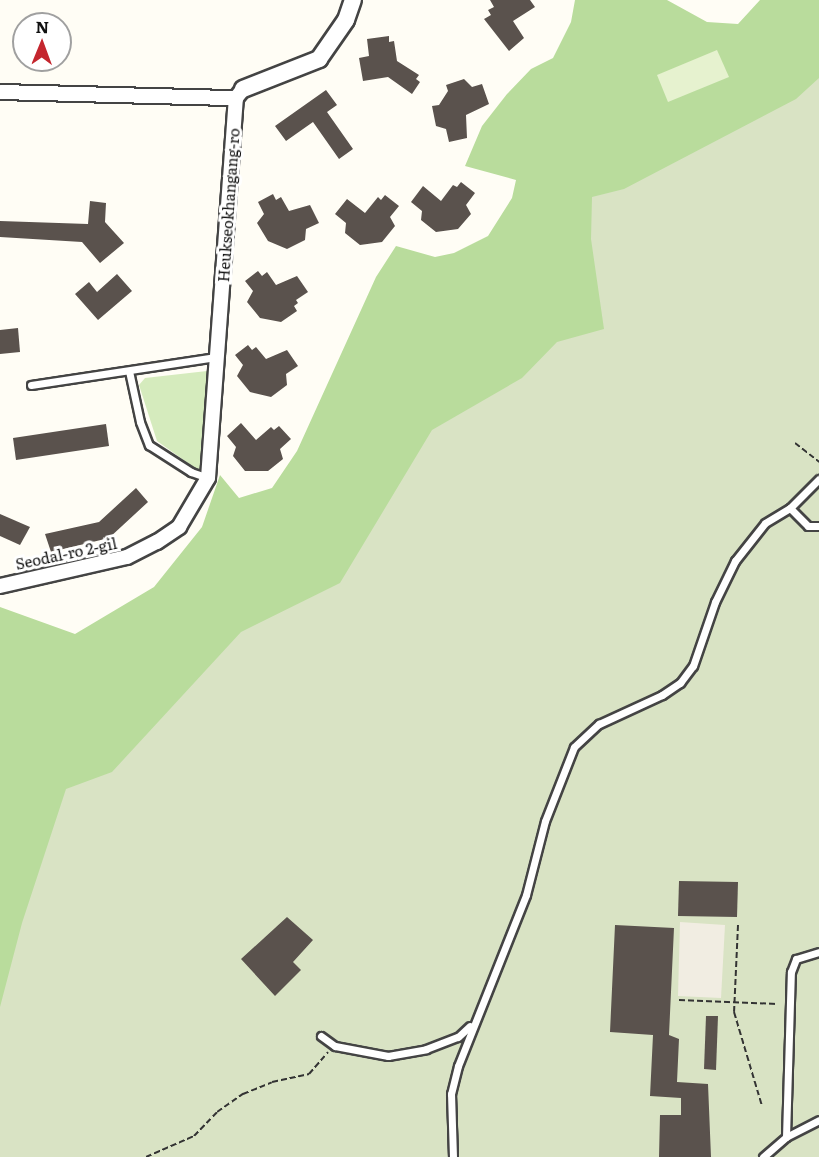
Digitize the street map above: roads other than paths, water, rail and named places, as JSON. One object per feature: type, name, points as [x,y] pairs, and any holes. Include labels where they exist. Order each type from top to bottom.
[{"type":"street","points":[[0,92],[239,93],[319,59],[346,20],[353,0]]},
{"type":"street","name":"Heukseokhangang-ro","points":[[209,476],[216,357],[239,93]]},
{"type":"street","name":"Seodal-ro 2-gil","points":[[0,586],[127,557],[157,542],[179,526],[209,476]]},
{"type":"lane","points":[[31,385],[216,357]]},
{"type":"lane","points":[[129,371],[140,422],[149,445],[191,472],[209,476]]},
{"type":"lane","points":[[453,1157],[451,1094],[472,1024],[526,895],[545,821],[574,747],[599,724],[663,695],[680,682],[693,666],[715,602],[735,561],[765,523],[790,508],[819,479]]},
{"type":"lane","points":[[790,508],[808,525],[819,526]]},
{"type":"lane","points":[[786,1137],[791,972],[796,959],[819,952]]},
{"type":"lane","points":[[321,1036],[335,1046],[374,1056],[397,1054],[458,1037],[472,1024]]},
{"type":"lane","points":[[763,1157],[786,1137],[819,1120]]}]
